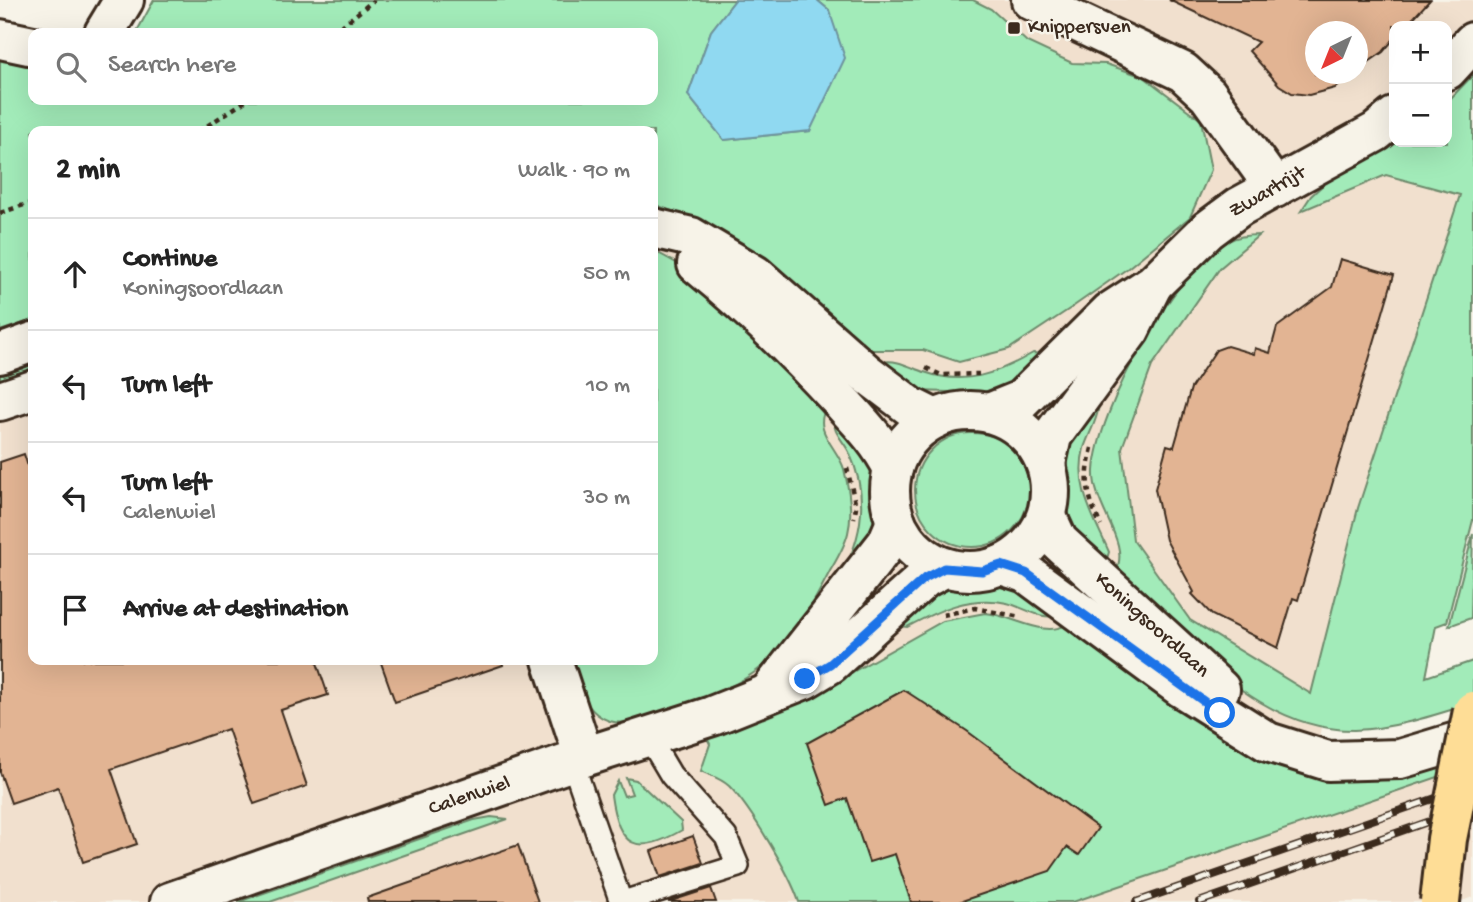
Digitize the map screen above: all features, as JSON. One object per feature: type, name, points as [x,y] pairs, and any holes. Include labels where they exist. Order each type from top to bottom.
[{"type":"main road","points":[[1440,902],[1447,839],[1473,711]]},
{"type":"street","points":[[107,28],[124,0]]},
{"type":"street","points":[[1031,0],[1183,72],[1208,95],[1275,188]]},
{"type":"street","points":[[0,39],[28,45]]},
{"type":"street","points":[[1452,65],[1473,42]]},
{"type":"street","name":"Zwartrijt","points":[[989,413],[1021,400],[1110,313],[1153,284],[1208,230],[1239,207],[1376,132],[1389,121]]},
{"type":"street","points":[[658,230],[691,237],[755,275],[866,373],[911,407],[935,418]]},
{"type":"street","points":[[658,232],[745,302],[881,445],[893,468]]},
{"type":"street","name":"Zwartrijt","points":[[1046,464],[1052,436],[1130,330],[1153,284]]},
{"type":"street","points":[[0,354],[28,344]]},
{"type":"street","points":[[0,401],[28,392]]},
{"type":"street","points":[[953,412],[989,413],[1013,423],[1033,441],[1046,464],[1050,481],[1047,517],[1036,537],[1021,554],[1001,565],[982,571],[944,568],[924,557],[908,542],[896,522],[890,486],[893,468],[909,439],[935,418],[953,412]]},
{"type":"street","name":"Koningsoordlaan","points":[[1047,517],[1058,541],[1232,700],[1275,724],[1334,740],[1393,738],[1473,718]]},
{"type":"street","points":[[770,692],[887,543],[896,522]]},
{"type":"street","name":"Koningsoordlaan","points":[[1001,565],[1026,573],[1182,688],[1268,742],[1328,761],[1400,759],[1473,737]]},
{"type":"street","name":"Calenwiel","points":[[170,902],[578,759],[649,738],[805,679],[830,664],[925,578],[944,568]]},
{"type":"street","points":[[553,665],[578,759]]},
{"type":"lane","points":[[578,759],[622,902],[738,866],[726,837],[671,775],[649,738]]},
{"type":"path","points":[[339,28],[374,0]]},
{"type":"path","points":[[207,126],[239,105]]},
{"type":"path","points":[[0,213],[28,204]]},
{"type":"shaded area","points":[[973,0],[1473,0],[1473,202],[1335,642],[1307,812],[1047,902],[0,902],[0,331],[28,322],[28,665],[658,665],[658,206],[677,213],[762,263],[859,350],[923,350],[959,362],[1009,349],[1128,268],[1106,64],[1072,63],[1026,42],[991,9]]},
{"type":"shaded area","points":[[1473,765],[1473,897],[1459,902],[1073,902]]},
{"type":"green space","points":[[154,0],[735,0],[711,31],[688,95],[724,140],[810,131],[829,10],[817,0],[973,0],[991,9],[1027,42],[1072,63],[1106,64],[1144,77],[1201,120],[1211,170],[1190,217],[1128,268],[1009,349],[959,362],[923,350],[859,350],[762,263],[677,213],[658,206],[658,126],[28,126],[28,322],[0,331],[0,56],[28,62],[28,105],[658,105],[658,28],[139,28]]},
{"type":"green space","points":[[1473,75],[1473,520],[1447,622],[1436,626],[1426,677],[1473,661],[1473,703],[1384,727],[1354,730],[1317,726],[1283,714],[1251,697],[1193,649],[1116,571],[1119,548],[1095,484],[1098,445],[1123,379],[1163,310],[1185,280],[1207,256],[1228,241],[1259,235],[1220,268],[1152,366],[1122,448],[1133,540],[1190,620],[1311,694],[1358,508],[1460,195],[1386,175],[1301,211],[1311,196],[1324,184],[1389,147],[1452,147],[1452,97]]},
{"type":"green space","points":[[658,253],[678,264],[827,407],[822,423],[824,431],[841,461],[849,493],[848,533],[815,600],[798,627],[768,662],[743,680],[702,699],[629,723],[602,718],[578,688],[566,665],[658,665]]},
{"type":"green space","points":[[1033,353],[1045,354],[1033,374],[993,393],[917,391],[882,362],[898,363],[939,376],[967,378],[994,372]]},
{"type":"green space","points":[[28,363],[28,380],[0,389],[0,373]]},
{"type":"green space","points":[[1099,401],[1096,419],[1084,448],[1082,476],[1087,502],[1109,552],[1104,568],[1072,527],[1068,509],[1068,446]]},
{"type":"green space","points":[[834,418],[875,466],[876,526],[843,572],[859,528],[861,498],[855,467],[836,432]]},
{"type":"green space","points":[[972,433],[994,437],[1012,450],[1025,468],[1029,490],[1025,512],[1012,530],[994,543],[972,547],[950,543],[932,530],[919,512],[915,490],[919,468],[932,450],[950,437]]},
{"type":"green space","points":[[1473,534],[1471,618],[1449,626]]},
{"type":"green space","points":[[1009,585],[1059,615],[1046,616],[1007,603],[980,601],[955,606],[907,627],[900,626],[942,587]]},
{"type":"green space","points":[[985,613],[1039,628],[1059,628],[1068,624],[1225,731],[1391,769],[1473,765],[1073,902],[799,902],[778,859],[748,809],[729,786],[701,771],[710,744],[707,738],[801,701],[943,621]]},
{"type":"green space","points":[[626,778],[636,780],[681,822],[682,830],[641,845],[624,836],[614,813],[611,795],[618,781],[624,796],[632,794]]},
{"type":"green space","points":[[491,817],[508,819],[270,902],[238,902],[474,820]]},
{"type":"water","points":[[735,0],[817,0],[829,10],[845,58],[810,131],[724,140],[688,95],[711,31]]},
{"type":"building","points":[[1169,0],[1430,0],[1411,21],[1389,21],[1389,45],[1368,62],[1368,21],[1305,21],[1305,84],[1340,84],[1309,95],[1292,93],[1279,85],[1249,51],[1258,42]]},
{"type":"building","points":[[1340,259],[1394,275],[1298,600],[1293,598],[1278,648],[1212,615],[1192,594],[1194,592],[1166,540],[1155,489],[1167,445],[1174,447],[1191,388],[1216,350],[1227,346],[1254,354],[1255,348],[1270,353],[1277,327],[1332,287]]},
{"type":"building","points":[[24,454],[28,466],[28,665],[318,665],[328,695],[281,710],[307,786],[254,804],[228,729],[111,769],[137,844],[83,862],[58,787],[11,803],[0,772],[0,462]]},
{"type":"building","points":[[382,665],[503,665],[395,702]]},
{"type":"building","points":[[904,690],[967,731],[1098,828],[1079,855],[1067,847],[1050,871],[959,902],[911,902],[895,854],[869,862],[847,798],[829,805],[807,743]]},
{"type":"building","points":[[693,836],[703,863],[660,877],[651,851]]},
{"type":"building","points":[[518,845],[538,902],[368,902],[367,898]]},
{"type":"building","points":[[711,888],[716,902],[668,902]]},
{"type":"railway","points":[[1136,902],[1473,785]]},
{"type":"railway","points":[[1199,902],[1473,806]]},
{"type":"place","name":"Knippersven","points":[[1014,28]]},
{"type":"route","points":[[805,679],[830,664],[925,578],[944,568],[982,571],[1001,565],[1026,573],[1220,713]]}]
